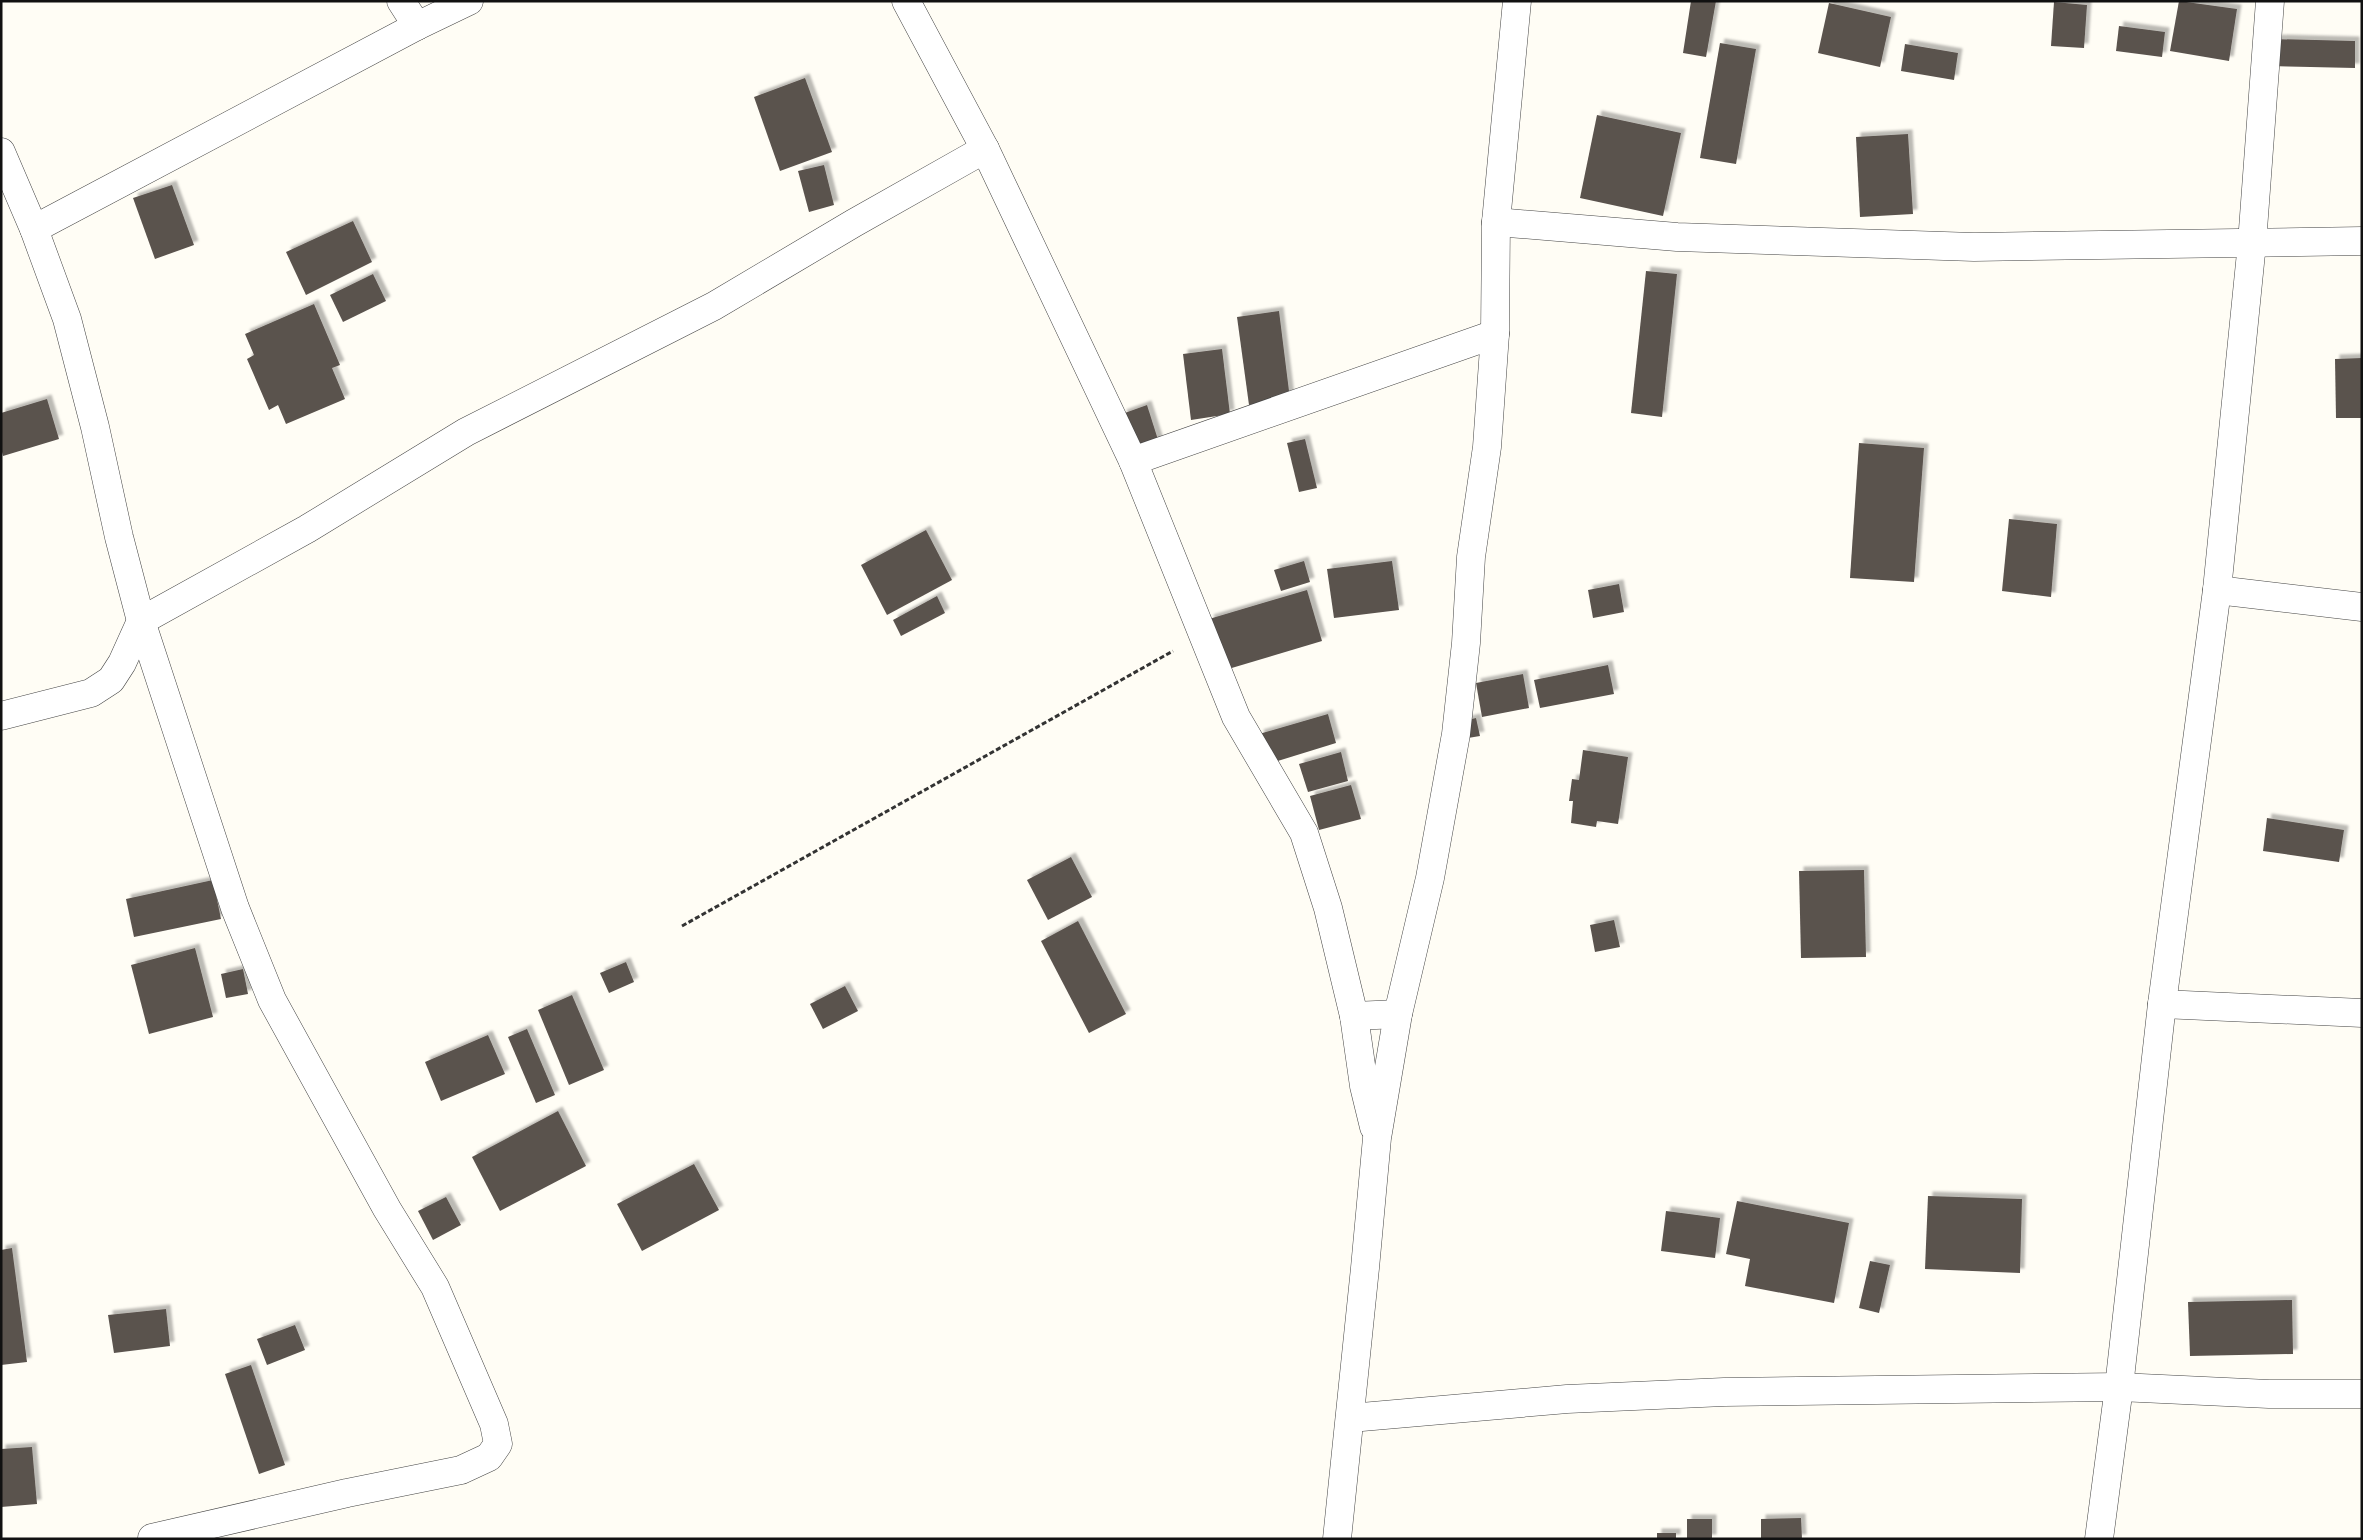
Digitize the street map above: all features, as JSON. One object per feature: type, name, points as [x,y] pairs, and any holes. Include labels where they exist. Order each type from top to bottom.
[{"type":"street","points":[[401,1],[417,26]]},
{"type":"street","points":[[34,229],[417,26],[469,1]]},
{"type":"street","points":[[906,1],[986,149],[1133,461],[1236,717],[1304,833],[1328,908],[1354,1016],[1364,1086],[1377,1138]]},
{"type":"street","points":[[1336,1539],[1350,1418],[1377,1138],[1398,1014],[1430,878],[1456,734],[1466,643],[1470,557],[1487,447],[1495,334],[1496,222],[1517,1]]},
{"type":"street","points":[[2099,1539],[2119,1387],[2162,1004],[2217,590],[2252,243],[2270,1]]},
{"type":"street","points":[[1,716],[91,693],[111,680],[122,663],[141,620],[307,529],[466,432],[714,306],[854,223],[986,149]]},
{"type":"street","points":[[1,152],[34,229],[67,319],[95,427],[119,537],[141,620],[235,908],[272,1000],[387,1209],[435,1288],[494,1424],[498,1444],[489,1457],[461,1470],[347,1493],[151,1538]]},
{"type":"street","points":[[1496,222],[1677,237],[1964,246],[2362,242]]},
{"type":"street","points":[[1133,461],[1495,334]]},
{"type":"street","points":[[2217,590],[2362,607]]},
{"type":"street","points":[[2162,1004],[2362,1013]]},
{"type":"street","points":[[1354,1016],[1398,1014]]},
{"type":"street","points":[[1350,1418],[1568,1399],[1724,1392],[2119,1387],[2270,1394],[2362,1394]]},
{"type":"path","points":[[682,926],[1202,634]]},
{"type":"building","points":[[1691,1],[1716,1],[1706,57],[1683,53]]},
{"type":"building","points":[[2179,1],[2237,9],[2229,61],[2170,51]]},
{"type":"building","points":[[2054,2],[2087,5],[2084,48],[2051,46]]},
{"type":"building","points":[[1829,3],[1891,17],[1880,67],[1818,53]]},
{"type":"building","points":[[2119,26],[2165,32],[2162,57],[2116,51]]},
{"type":"building","points":[[2272,39],[2355,41],[2355,68],[2271,66]]},
{"type":"building","points":[[1720,43],[1756,49],[1736,164],[1700,158]]},
{"type":"building","points":[[1905,44],[1958,53],[1954,80],[1901,71]]},
{"type":"building","points":[[805,78],[832,152],[780,171],[754,97]]},
{"type":"building","points":[[1597,115],[1681,133],[1663,216],[1580,198]]},
{"type":"building","points":[[1908,134],[1913,214],[1860,217],[1856,137]]},
{"type":"building","points":[[824,165],[834,205],[809,212],[798,171]]},
{"type":"building","points":[[172,185],[194,245],[155,259],[133,198]]},
{"type":"building","points":[[353,221],[372,262],[306,295],[286,252]]},
{"type":"building","points":[[1646,271],[1677,274],[1662,417],[1631,413]]},
{"type":"building","points":[[373,274],[386,301],[343,322],[330,295]]},
{"type":"building","points":[[314,304],[340,365],[332,368],[345,399],[286,424],[278,405],[269,410],[247,359],[254,355],[245,334]]},
{"type":"building","points":[[1279,311],[1290,399],[1249,405],[1237,317]]},
{"type":"building","points":[[1222,349],[1230,414],[1191,420],[1183,354]]},
{"type":"building","points":[[2362,358],[2362,418],[2336,418],[2335,359]]},
{"type":"building","points":[[47,399],[59,439],[3,456],[1,448],[1,413]]},
{"type":"building","points":[[1147,405],[1160,446],[1135,453],[1122,414]]},
{"type":"building","points":[[1305,439],[1317,488],[1299,492],[1287,443]]},
{"type":"building","points":[[1859,443],[1924,448],[1914,582],[1850,578]]},
{"type":"building","points":[[2009,519],[2057,524],[2051,597],[2002,591]]},
{"type":"building","points":[[926,530],[952,580],[887,615],[861,565]]},
{"type":"building","points":[[1304,561],[1310,582],[1281,591],[1274,570]]},
{"type":"building","points":[[1392,561],[1399,610],[1334,618],[1327,569]]},
{"type":"building","points":[[1619,584],[1624,612],[1593,618],[1588,590]]},
{"type":"building","points":[[1307,590],[1322,641],[1225,670],[1209,619]]},
{"type":"building","points":[[937,596],[945,613],[901,636],[893,620]]},
{"type":"building","points":[[1608,665],[1614,694],[1540,708],[1534,680]]},
{"type":"building","points":[[1523,674],[1529,708],[1482,717],[1476,683]]},
{"type":"building","points":[[1328,714],[1336,743],[1268,764],[1259,734]]},
{"type":"building","points":[[1476,718],[1480,736],[1462,739],[1459,722]]},
{"type":"building","points":[[1583,750],[1628,757],[1618,824],[1597,821],[1596,827],[1571,823],[1573,801],[1569,801],[1572,779],[1579,780]]},
{"type":"building","points":[[1341,752],[1348,781],[1308,792],[1299,764]]},
{"type":"building","points":[[1351,785],[1361,819],[1319,830],[1310,796]]},
{"type":"building","points":[[2267,818],[2344,830],[2339,862],[2263,851]]},
{"type":"building","points":[[1071,857],[1092,897],[1048,920],[1027,880]]},
{"type":"building","points":[[1864,870],[1866,957],[1801,958],[1799,871]]},
{"type":"building","points":[[213,880],[221,919],[134,937],[126,899]]},
{"type":"building","points":[[1614,920],[1620,947],[1595,952],[1590,925]]},
{"type":"building","points":[[1078,921],[1126,1014],[1089,1033],[1041,941]]},
{"type":"building","points":[[195,948],[213,1017],[149,1034],[131,965]]},
{"type":"building","points":[[626,962],[634,982],[609,993],[600,973]]},
{"type":"building","points":[[243,969],[248,994],[226,998],[221,974]]},
{"type":"building","points":[[845,986],[858,1011],[823,1029],[810,1004]]},
{"type":"building","points":[[572,995],[604,1070],[569,1085],[538,1010]]},
{"type":"building","points":[[527,1029],[555,1095],[536,1103],[508,1037]]},
{"type":"building","points":[[488,1035],[505,1074],[441,1101],[425,1062]]},
{"type":"building","points":[[558,1111],[586,1166],[500,1211],[472,1157]]},
{"type":"building","points":[[694,1164],[719,1210],[642,1251],[617,1204]]},
{"type":"building","points":[[1928,1196],[2022,1199],[2020,1273],[1925,1269]]},
{"type":"building","points":[[446,1197],[461,1225],[433,1240],[418,1211]]},
{"type":"building","points":[[1737,1201],[1849,1223],[1834,1303],[1745,1286],[1750,1259],[1726,1254]]},
{"type":"building","points":[[1666,1211],[1720,1218],[1715,1258],[1661,1251]]},
{"type":"building","points":[[12,1248],[27,1362],[1,1365],[1,1250]]},
{"type":"building","points":[[1870,1261],[1890,1265],[1879,1313],[1859,1308]]},
{"type":"building","points":[[2292,1300],[2293,1354],[2190,1356],[2188,1302]]},
{"type":"building","points":[[166,1309],[170,1346],[114,1353],[108,1315]]},
{"type":"building","points":[[295,1325],[305,1350],[267,1365],[257,1339]]},
{"type":"building","points":[[251,1365],[285,1465],[259,1474],[225,1374]]},
{"type":"building","points":[[32,1447],[37,1504],[1,1507],[1,1449]]},
{"type":"building","points":[[1801,1518],[1802,1539],[1761,1539],[1761,1519]]},
{"type":"building","points":[[1687,1519],[1712,1519],[1712,1539],[1687,1539]]},
{"type":"building","points":[[1657,1533],[1676,1533],[1676,1539],[1657,1539]]}]
